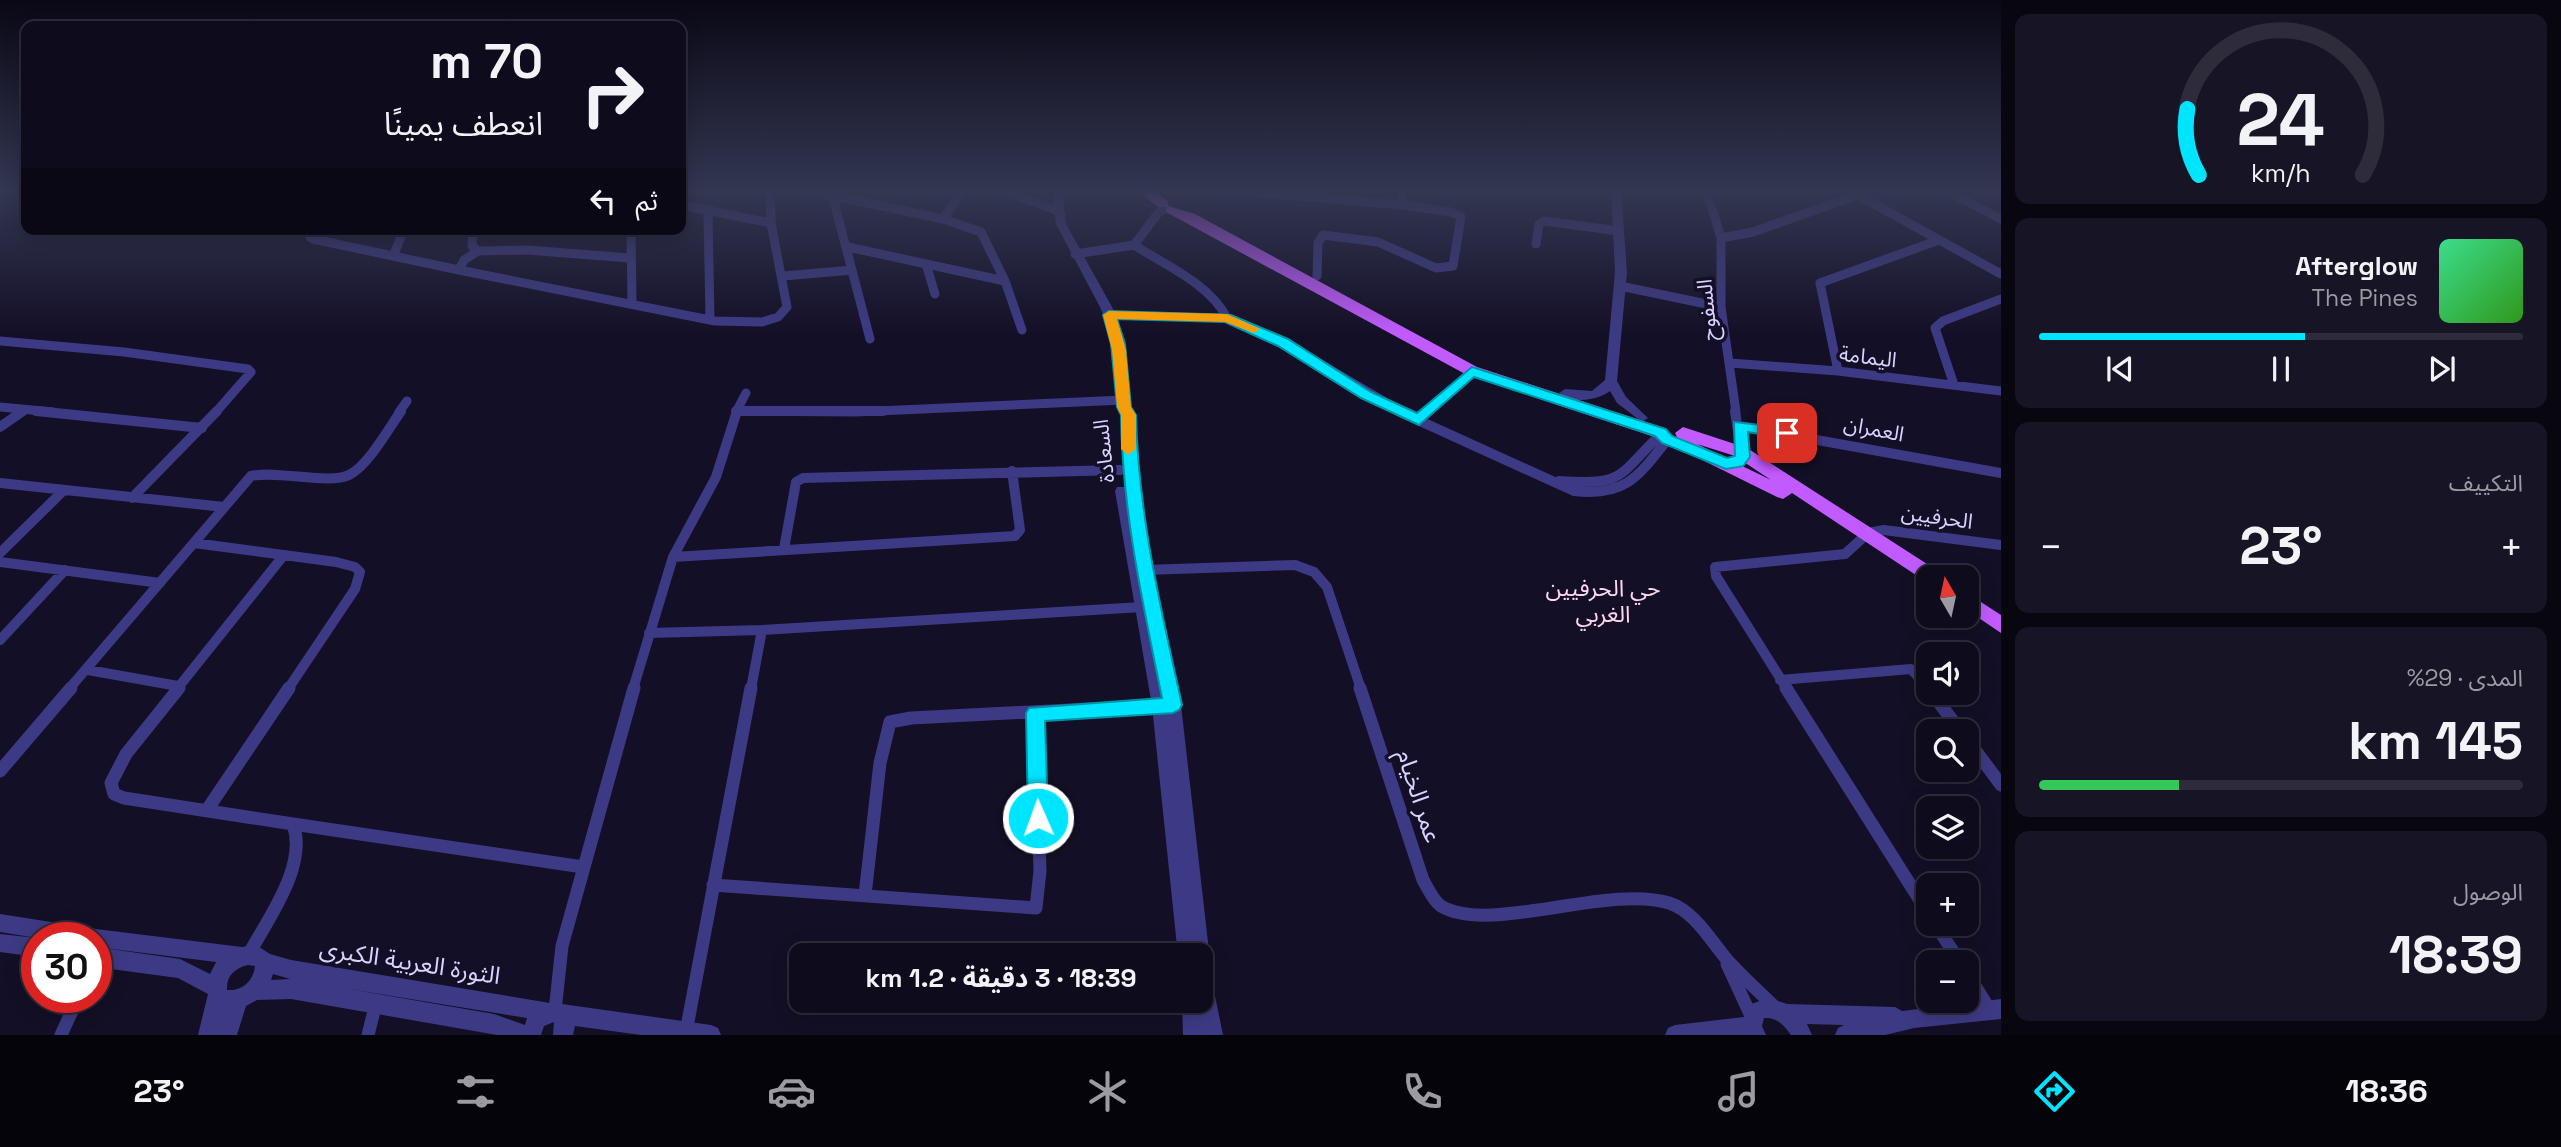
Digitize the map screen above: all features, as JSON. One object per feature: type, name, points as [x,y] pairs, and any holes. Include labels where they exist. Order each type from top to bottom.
[{"type":"main road","points":[[1234,238],[1472,372],[1726,454],[1916,567]]},
{"type":"main road","points":[[1242,238],[1471,359],[1642,418],[1670,435]]},
{"type":"main road","points":[[1864,537],[1916,575]]},
{"type":"main road","points":[[1979,609],[2001,625]]},
{"type":"main road","points":[[1979,620],[2001,636]]},
{"type":"street","points":[[312,238],[578,295],[632,303],[666,313],[752,323],[779,317],[787,307],[774,238]]},
{"type":"street","points":[[394,254],[400,238]]},
{"type":"street","points":[[472,238],[472,246],[478,251]]},
{"type":"street","points":[[631,238],[632,303]]},
{"type":"street","points":[[708,238],[710,320]]},
{"type":"street","points":[[845,238],[870,339]]},
{"type":"street","points":[[986,238],[1005,281],[1021,330]]},
{"type":"street","points":[[736,411],[855,412],[1124,404],[1119,350],[1109,315],[1068,238]]},
{"type":"street","points":[[1075,254],[1134,244],[1138,238]]},
{"type":"street","points":[[1317,276],[1318,243],[1321,238]]},
{"type":"street","points":[[1355,238],[1371,240],[1436,268],[1446,269],[1453,266],[1458,238]]},
{"type":"street","points":[[1536,244],[1537,238]]},
{"type":"street","points":[[1565,393],[1596,395],[1605,391],[1611,381],[1620,286],[1619,238]]},
{"type":"street","name":"السفوح","points":[[1721,238],[1721,307],[1740,426],[1726,454]]},
{"type":"street","points":[[1936,238],[2001,274]]},
{"type":"street","points":[[1838,370],[1820,283],[1939,240]]},
{"type":"street","points":[[1134,244],[1212,299],[1225,311],[1227,318]]},
{"type":"street","points":[[848,247],[1005,281]]},
{"type":"street","points":[[458,270],[464,260],[478,251],[527,250],[630,258]]},
{"type":"street","points":[[926,264],[935,294]]},
{"type":"street","points":[[783,276],[852,270]]},
{"type":"street","points":[[1620,286],[1721,307]]},
{"type":"street","points":[[1954,385],[1936,328],[1943,321],[2001,299]]},
{"type":"street","points":[[1109,315],[1227,318],[1283,342],[1366,395],[1581,492],[1602,493],[1622,488],[1634,481],[1670,435]]},
{"type":"street","points":[[0,341],[124,352],[248,369],[251,372],[202,428],[132,498]]},
{"type":"street","name":"اليمامة","points":[[1730,363],[1838,370],[2001,391]]},
{"type":"street","points":[[1419,420],[1472,372]]},
{"type":"street","points":[[1611,381],[1620,400],[1642,418]]},
{"type":"street","points":[[555,1012],[562,946],[649,633],[673,557],[716,477],[736,411],[746,393]]},
{"type":"street","points":[[0,771],[255,474],[333,478],[350,475],[378,445],[407,401]]},
{"type":"street","name":"السعادة","points":[[1124,404],[1119,414],[1120,470],[1128,535],[1142,607],[1166,705],[1187,943]]},
{"type":"street","name":"السعادة","points":[[1124,404],[1128,415],[1129,470],[1166,705],[1203,986],[1213,1035]]},
{"type":"street","points":[[0,407],[202,428]]},
{"type":"street","points":[[0,427],[24,410]]},
{"type":"street","name":"العمران","points":[[1740,426],[2001,473]]},
{"type":"street","points":[[784,549],[797,480],[1012,471],[1120,470]]},
{"type":"street","points":[[673,557],[1019,534],[1012,471]]},
{"type":"street","points":[[0,483],[62,492],[224,507]]},
{"type":"street","points":[[0,553],[62,492]]},
{"type":"street","name":"الحرفيين","points":[[1864,537],[1892,530],[2001,545]]},
{"type":"street","points":[[1864,537],[1845,554],[1722,564],[1715,567],[1716,576],[1916,895]]},
{"type":"street","points":[[194,544],[284,555],[355,567],[360,572],[360,579],[207,810]]},
{"type":"street","points":[[284,555],[178,686],[117,768],[111,783],[114,793],[124,798],[583,867]]},
{"type":"street","points":[[0,562],[160,583]]},
{"type":"street","name":"عمر الخيام","points":[[1144,570],[1295,565],[1313,570],[1321,578],[1327,587],[1423,880],[1441,906],[1453,912],[1481,914],[1611,902],[1660,901],[1692,918],[1722,956],[1781,1012]]},
{"type":"street","points":[[0,640],[65,570]]},
{"type":"street","points":[[649,633],[762,630],[1142,607]]},
{"type":"street","points":[[686,1032],[762,630]]},
{"type":"street","points":[[1780,680],[1896,668],[1911,670],[1916,675]]},
{"type":"street","points":[[88,670],[178,686]]},
{"type":"street","points":[[865,895],[880,763],[890,722],[911,718],[1166,705]]},
{"type":"street","points":[[713,885],[1036,908],[1040,871],[1035,713]]},
{"type":"street","points":[[1979,756],[2001,785]]},
{"type":"street","points":[[208,1035],[220,973],[252,958],[295,860],[299,837],[293,824]]},
{"type":"street","name":"الثورة العربية الكبرى","points":[[0,923],[21,926]]},
{"type":"street","name":"الثورة العربية الكبرى","points":[[112,940],[252,958],[291,970],[711,1035]]},
{"type":"street","points":[[0,943],[21,946]]},
{"type":"street","points":[[152,967],[163,948]]},
{"type":"street","name":"عمر الخيام","points":[[1722,956],[1753,1026]]},
{"type":"street","points":[[227,1035],[246,995],[264,977],[252,958]]},
{"type":"street","points":[[112,960],[192,973],[217,992]]},
{"type":"street","points":[[1979,988],[1996,1009]]},
{"type":"street","name":"الثورة العربية الكبرى","points":[[217,992],[228,1001],[246,995],[291,989],[494,1024],[524,1035]]},
{"type":"street","points":[[368,1035],[376,1003]]},
{"type":"street","points":[[1675,1035],[1753,1026],[1760,1008],[1781,1012],[1914,1018]]},
{"type":"street","points":[[1845,1035],[1914,1018],[1996,1009]]},
{"type":"street","points":[[531,1035],[537,1019],[555,1012]]},
{"type":"street","points":[[555,1012],[567,1024],[563,1035]]},
{"type":"street","points":[[1781,1012],[1802,1035]]},
{"type":"street","points":[[61,1035],[71,1013]]},
{"type":"street","points":[[1192,1013],[1193,1035]]},
{"type":"slow traffic","points":[[1128,449],[1128,415],[1124,407],[1119,350],[1109,315],[1227,318],[1254,329]]},
{"type":"district","name":"حي الحرفيين الغربي","points":[[1603,601]]},
{"type":"route","points":[[1038,818],[1035,713],[1173,705],[1144,570],[1132,497],[1128,415],[1124,407],[1118,344],[1109,315],[1227,318],[1283,342],[1366,395],[1419,420],[1472,372],[1661,433],[1667,440],[1680,442],[1726,463],[1737,463],[1742,457],[1740,426],[1787,433]]}]
